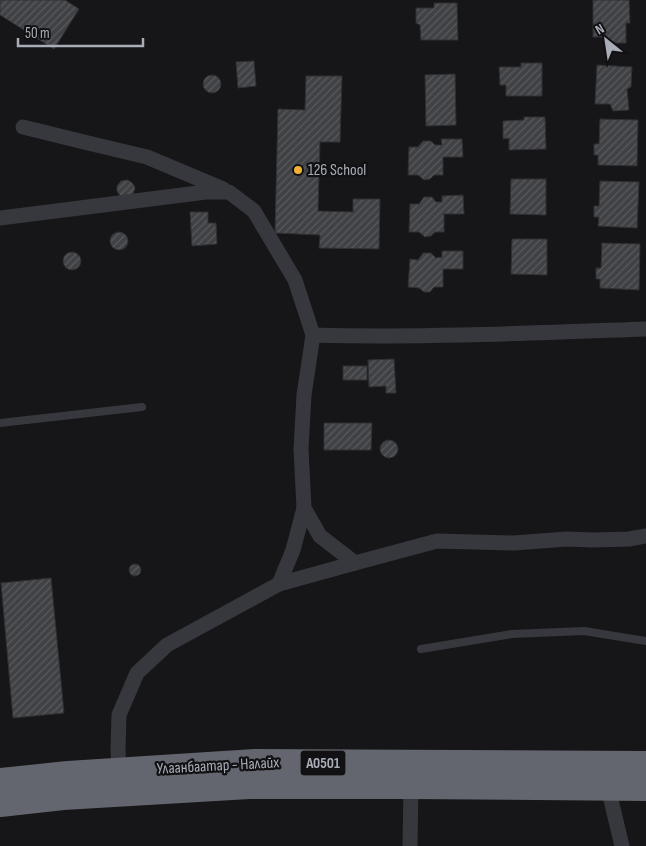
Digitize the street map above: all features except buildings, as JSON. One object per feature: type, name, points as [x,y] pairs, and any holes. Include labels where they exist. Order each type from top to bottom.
[{"type":"highway","name":"Улаанбаатар - Налайх","points":[[0,782],[68,775],[255,763],[646,766]]},
{"type":"highway","name":"Улаанбаатар - Налайх","points":[[0,803],[63,796],[249,785],[411,784],[646,787]]},
{"type":"street","points":[[23,127],[147,156],[228,192],[254,211],[295,280],[313,335],[304,395],[301,449],[304,508],[293,550],[279,584]]},
{"type":"street","points":[[0,218],[206,192],[228,192]]},
{"type":"street","points":[[313,335],[439,336],[646,329]]},
{"type":"street","points":[[304,508],[320,536],[355,563]]},
{"type":"street","points":[[119,772],[119,715],[137,673],[166,645],[279,584],[437,541],[514,542],[567,539],[629,539],[646,536]]},
{"type":"street","points":[[410,846],[411,784]]},
{"type":"street","points":[[611,786],[611,800],[622,846]]},
{"type":"lane","points":[[0,423],[142,407]]},
{"type":"lane","points":[[422,649],[512,634],[584,631],[646,641]]},
{"type":"place","name":"126 School","points":[[298,170]]}]
